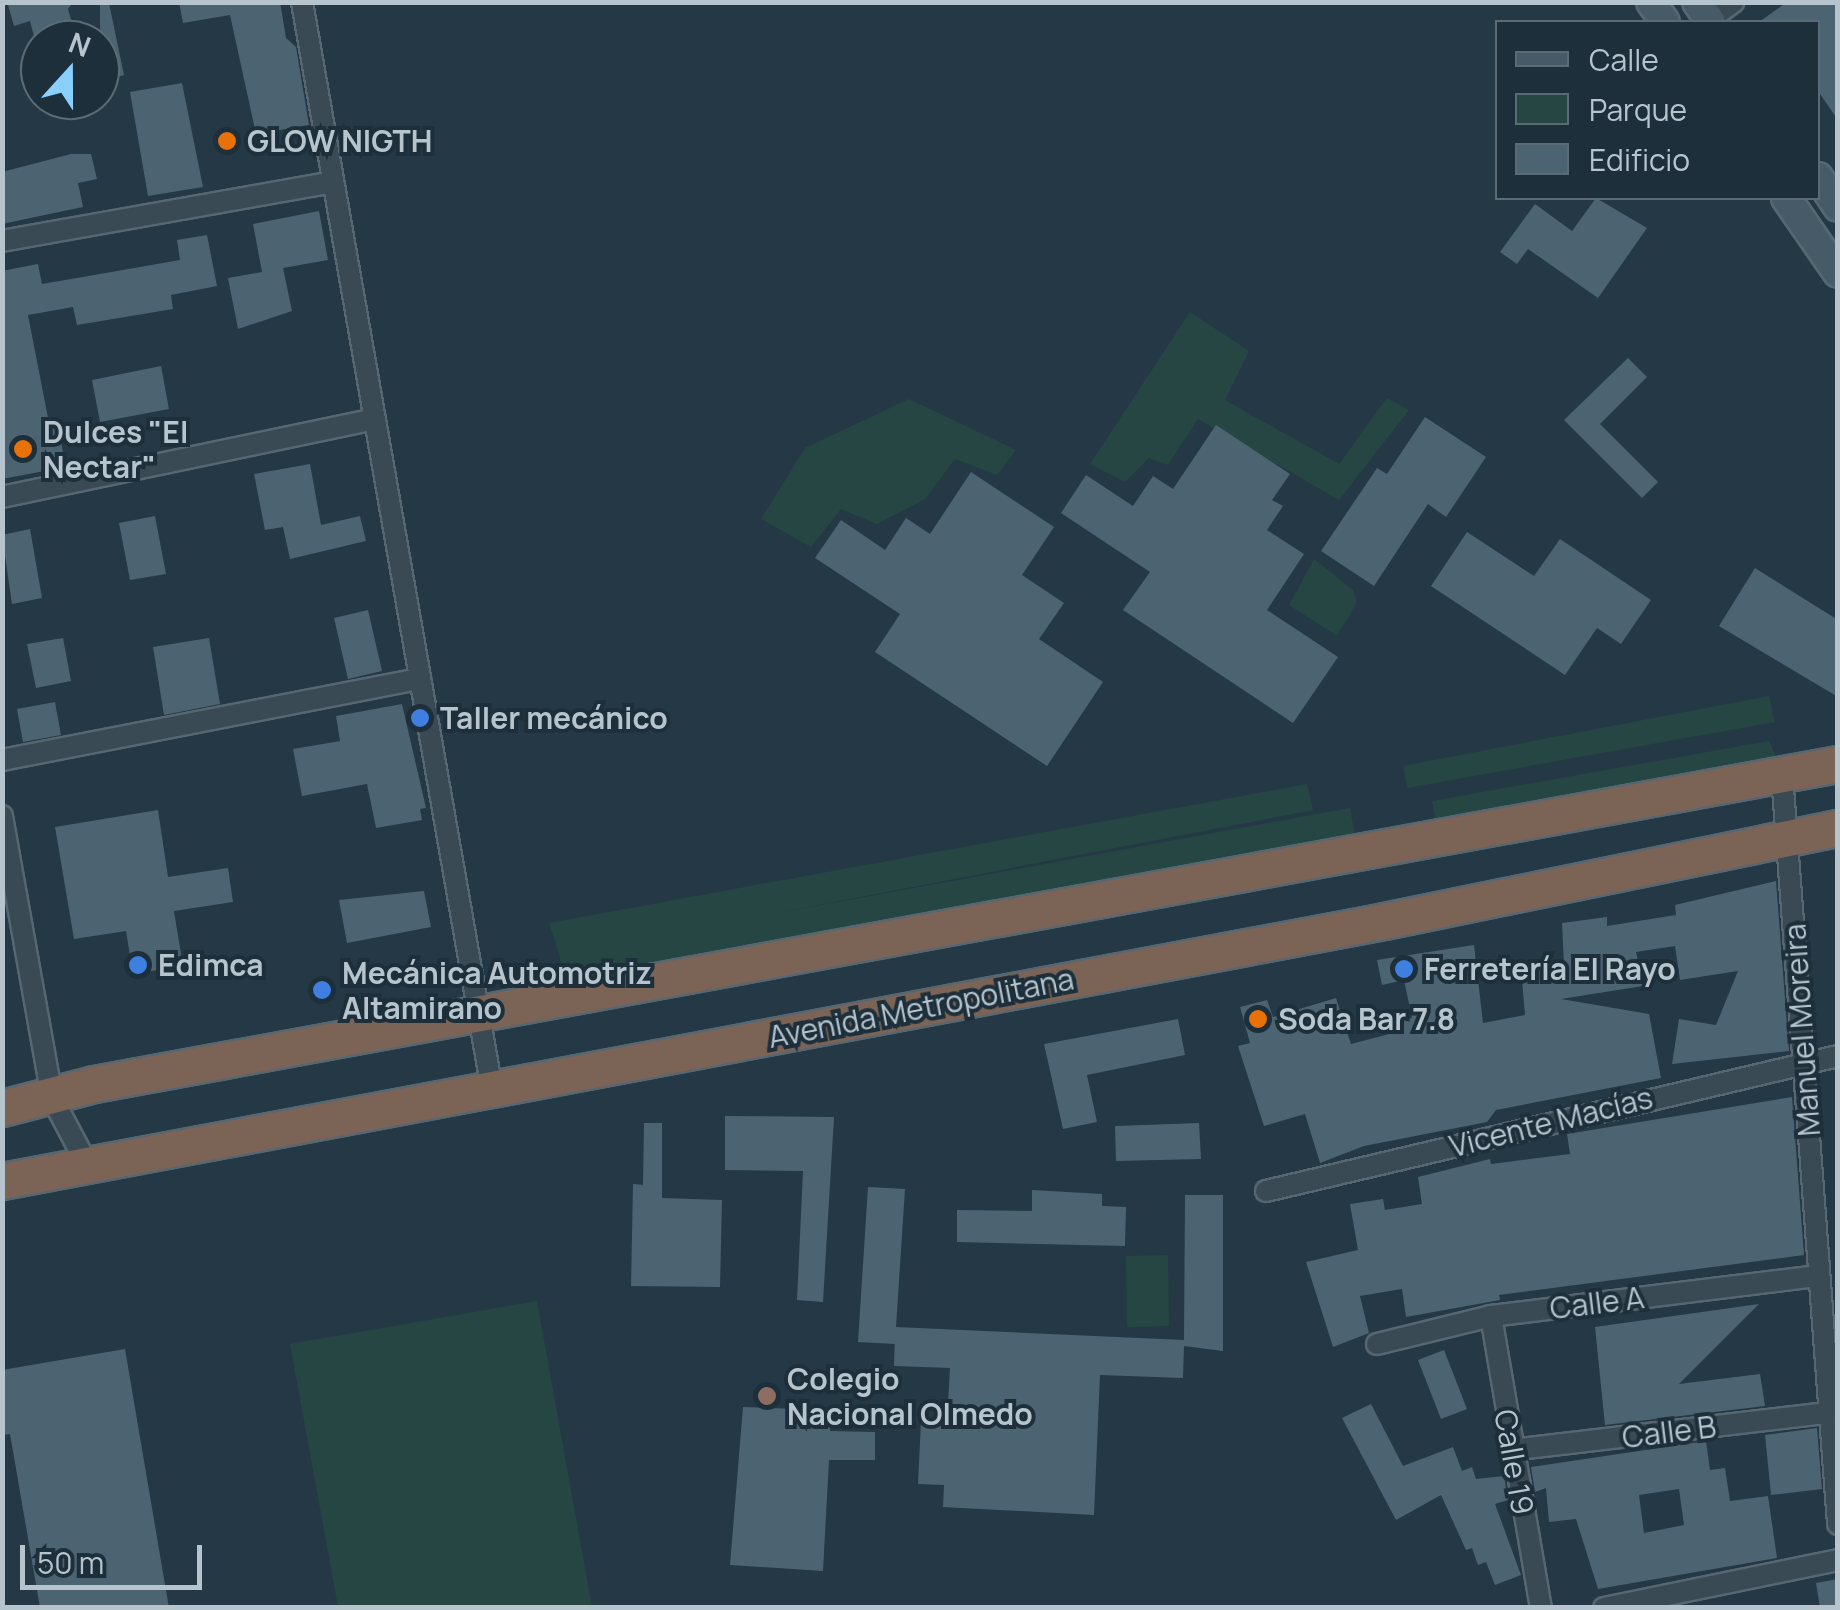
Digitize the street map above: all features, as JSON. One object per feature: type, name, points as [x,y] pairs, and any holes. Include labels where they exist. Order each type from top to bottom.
[{"type":"highway","points":[[2,1108],[94,1084],[1838,764]]},
{"type":"highway","name":"Avenida Metropolitana","points":[[2,1181],[1384,921],[1838,828]]},
{"type":"street","points":[[302,2],[492,1089]]},
{"type":"street","points":[[1706,17],[1734,2]]},
{"type":"street","points":[[1820,181],[1838,206]]},
{"type":"street","points":[[2,241],[334,182]]},
{"type":"street","points":[[1788,200],[1834,259]]},
{"type":"street","points":[[2,497],[375,419]]},
{"type":"street","points":[[2,760],[420,679]]},
{"type":"street","name":"Manuel Moreira","points":[[1782,775],[1838,1524]]},
{"type":"street","points":[[2,816],[52,1098],[88,1166]]},
{"type":"street","name":"Vicente Macías","points":[[1266,1191],[1805,1060],[1838,1056]]},
{"type":"street","name":"Calle A","points":[[1377,1344],[1491,1316],[1819,1276]]},
{"type":"street","name":"Calle 19","points":[[1491,1316],[1510,1450],[1542,1608]]},
{"type":"street","name":"Calle B","points":[[1510,1450],[1828,1413]]},
{"type":"street","points":[[1604,1608],[1838,1560]]},
{"type":"green space","points":[[1190,312],[1249,351],[1225,400],[1339,464],[1387,398],[1409,410],[1339,500],[1198,419],[1168,465],[1149,458],[1125,482],[1090,464]]},
{"type":"green space","points":[[909,399],[1016,450],[997,475],[955,459],[925,499],[877,524],[841,509],[811,547],[761,519],[805,448]]},
{"type":"green space","points":[[1314,559],[1353,590],[1357,602],[1337,636],[1289,605]]},
{"type":"green space","points":[[1769,696],[1775,722],[1407,788],[1403,766]]},
{"type":"green space","points":[[1769,741],[1778,760],[1436,822],[1432,801]]},
{"type":"green space","points":[[1307,784],[1313,810],[772,914],[1350,808],[1355,836],[567,980],[549,923]]},
{"type":"green space","points":[[1168,1255],[1169,1326],[1127,1327],[1126,1256]]},
{"type":"green space","points":[[537,1301],[592,1607],[338,1607],[290,1344]]},
{"type":"building","points":[[73,2],[68,9],[71,20],[20,20],[14,26],[8,5]]},
{"type":"building","points":[[179,2],[280,2],[286,38],[296,47],[309,125],[256,134],[230,15],[183,23]]},
{"type":"building","points":[[1787,2],[1838,2],[1838,120],[1820,94],[1820,20],[1762,20]]},
{"type":"building","points":[[109,3],[113,20],[100,20],[100,4]]},
{"type":"building","points":[[182,83],[203,187],[148,196],[130,92]]},
{"type":"building","points":[[71,154],[91,154],[97,179],[78,183],[83,207],[2,224],[2,172]]},
{"type":"building","points":[[1595,200],[1647,228],[1598,298],[1528,249],[1517,264],[1500,252],[1535,204],[1572,231]]},
{"type":"building","points":[[319,211],[328,260],[283,268],[292,311],[238,329],[228,278],[262,272],[253,224]]},
{"type":"building","points":[[207,235],[217,286],[171,295],[173,309],[77,325],[73,307],[28,315],[49,423],[57,422],[66,467],[2,479],[2,271],[38,264],[42,284],[180,260],[177,240]]},
{"type":"building","points":[[1628,358],[1647,377],[1600,424],[1658,482],[1642,498],[1564,420]]},
{"type":"building","points":[[161,366],[169,409],[100,422],[92,380]]},
{"type":"building","points":[[1425,417],[1486,457],[1446,517],[1428,504],[1374,586],[1321,551],[1377,468],[1387,474]]},
{"type":"building","points":[[1216,425],[1290,474],[1272,500],[1283,506],[1267,530],[1304,554],[1267,610],[1338,657],[1293,723],[1123,610],[1150,572],[1061,513],[1086,475],[1133,506],[1153,476],[1173,489]]},
{"type":"building","points":[[310,464],[321,525],[360,516],[366,541],[290,559],[283,527],[265,530],[254,474]]},
{"type":"building","points":[[971,472],[1054,527],[1022,575],[1064,603],[1039,639],[1103,682],[1047,766],[875,652],[900,614],[815,558],[841,520],[885,550],[906,518],[930,534]]},
{"type":"building","points":[[155,516],[166,574],[130,580],[119,523]]},
{"type":"building","points":[[30,529],[42,598],[12,604],[2,535]]},
{"type":"building","points":[[1467,532],[1534,576],[1560,539],[1651,600],[1621,644],[1597,628],[1565,675],[1431,586]]},
{"type":"building","points":[[1755,568],[1838,620],[1838,697],[1719,626]]},
{"type":"building","points":[[368,610],[382,671],[348,679],[334,618]]},
{"type":"building","points":[[63,638],[71,681],[36,688],[27,644]]},
{"type":"building","points":[[209,638],[220,704],[164,715],[153,647]]},
{"type":"building","points":[[55,702],[61,735],[23,742],[17,709]]},
{"type":"building","points":[[402,704],[426,808],[420,809],[422,820],[376,828],[367,784],[302,796],[293,749],[340,741],[336,716]]},
{"type":"building","points":[[158,810],[168,877],[228,868],[233,902],[174,911],[183,966],[133,974],[126,931],[74,939],[55,827]]},
{"type":"building","points":[[1776,881],[1789,1051],[1672,1064],[1679,1019],[1716,1025],[1738,971],[1680,980],[1675,946],[1636,952],[1643,986],[1561,999],[1649,1014],[1661,1078],[1496,1110],[1487,1122],[1364,1146],[1320,1163],[1305,1114],[1264,1126],[1238,1046],[1250,1043],[1240,1007],[1267,1000],[1273,1017],[1336,998],[1351,1044],[1393,1033],[1391,1022],[1412,1018],[1404,980],[1382,985],[1377,960],[1474,945],[1483,1023],[1525,1015],[1521,969],[1564,966],[1562,923],[1607,917],[1607,926],[1676,915],[1675,905]]},
{"type":"building","points":[[424,891],[431,927],[347,943],[339,900]]},
{"type":"building","points":[[1178,1019],[1185,1055],[1087,1075],[1097,1122],[1063,1129],[1044,1044]]},
{"type":"building","points":[[1792,1097],[1804,1255],[1499,1295],[1500,1300],[1406,1317],[1402,1289],[1360,1296],[1369,1333],[1333,1347],[1306,1262],[1358,1250],[1350,1204],[1383,1199],[1385,1210],[1422,1204],[1418,1177],[1490,1159],[1491,1164],[1570,1154],[1567,1134]]},
{"type":"building","points":[[725,1116],[834,1117],[823,1302],[797,1300],[803,1171],[725,1170]]},
{"type":"building","points":[[644,1123],[662,1123],[662,1198],[722,1200],[720,1287],[631,1286],[633,1184],[643,1185]]},
{"type":"building","points":[[1199,1123],[1201,1159],[1116,1161],[1115,1126]]},
{"type":"building","points":[[868,1187],[905,1189],[896,1327],[1184,1340],[1185,1195],[1223,1195],[1223,1351],[1184,1346],[1183,1378],[1100,1375],[1094,1515],[943,1507],[944,1485],[918,1484],[921,1421],[947,1422],[950,1368],[894,1366],[895,1344],[858,1342]]},
{"type":"building","points":[[1032,1190],[1102,1194],[1102,1206],[1126,1207],[1125,1246],[957,1242],[957,1210],[1032,1211]]},
{"type":"building","points":[[1759,1304],[1679,1384],[1760,1374],[1765,1406],[1605,1425],[1595,1327]]},
{"type":"building","points":[[125,1349],[169,1608],[40,1608],[10,1434],[2,1435],[2,1370]]},
{"type":"building","points":[[1444,1350],[1467,1409],[1441,1419],[1418,1360]]},
{"type":"building","points":[[1371,1404],[1403,1466],[1453,1447],[1462,1471],[1472,1467],[1476,1479],[1504,1476],[1508,1500],[1495,1504],[1521,1575],[1495,1585],[1486,1562],[1478,1565],[1472,1548],[1466,1550],[1441,1495],[1396,1520],[1342,1418]]},
{"type":"building","points":[[743,1407],[831,1410],[830,1431],[875,1432],[875,1460],[829,1460],[823,1571],[730,1565]]},
{"type":"building","points":[[1817,1428],[1822,1489],[1771,1495],[1765,1435]]},
{"type":"building","points":[[1706,1441],[1710,1470],[1725,1468],[1730,1501],[1768,1496],[1777,1558],[1598,1589],[1576,1519],[1549,1522],[1546,1488],[1535,1492],[1531,1467]],"holes":[[[1679,1489],[1684,1525],[1644,1533],[1639,1495]]]},
{"type":"building","points":[[1838,1579],[1838,1608],[1820,1608],[1816,1583]]},
{"type":"place","name":"GLOW NIGTH","points":[[227,141]]},
{"type":"place","name":"Dulces \"El Nectar\"","points":[[23,449]]},
{"type":"place","name":"Taller mecánico","points":[[420,718]]},
{"type":"place","name":"Edimca","points":[[138,965]]},
{"type":"place","name":"Ferretería El Rayo","points":[[1404,969]]},
{"type":"place","name":"Mecánica Automotriz Altamirano","points":[[322,990]]},
{"type":"place","name":"Soda Bar 7.8","points":[[1258,1019]]},
{"type":"place","name":"Colegio Nacional Olmedo","points":[[767,1396]]}]
